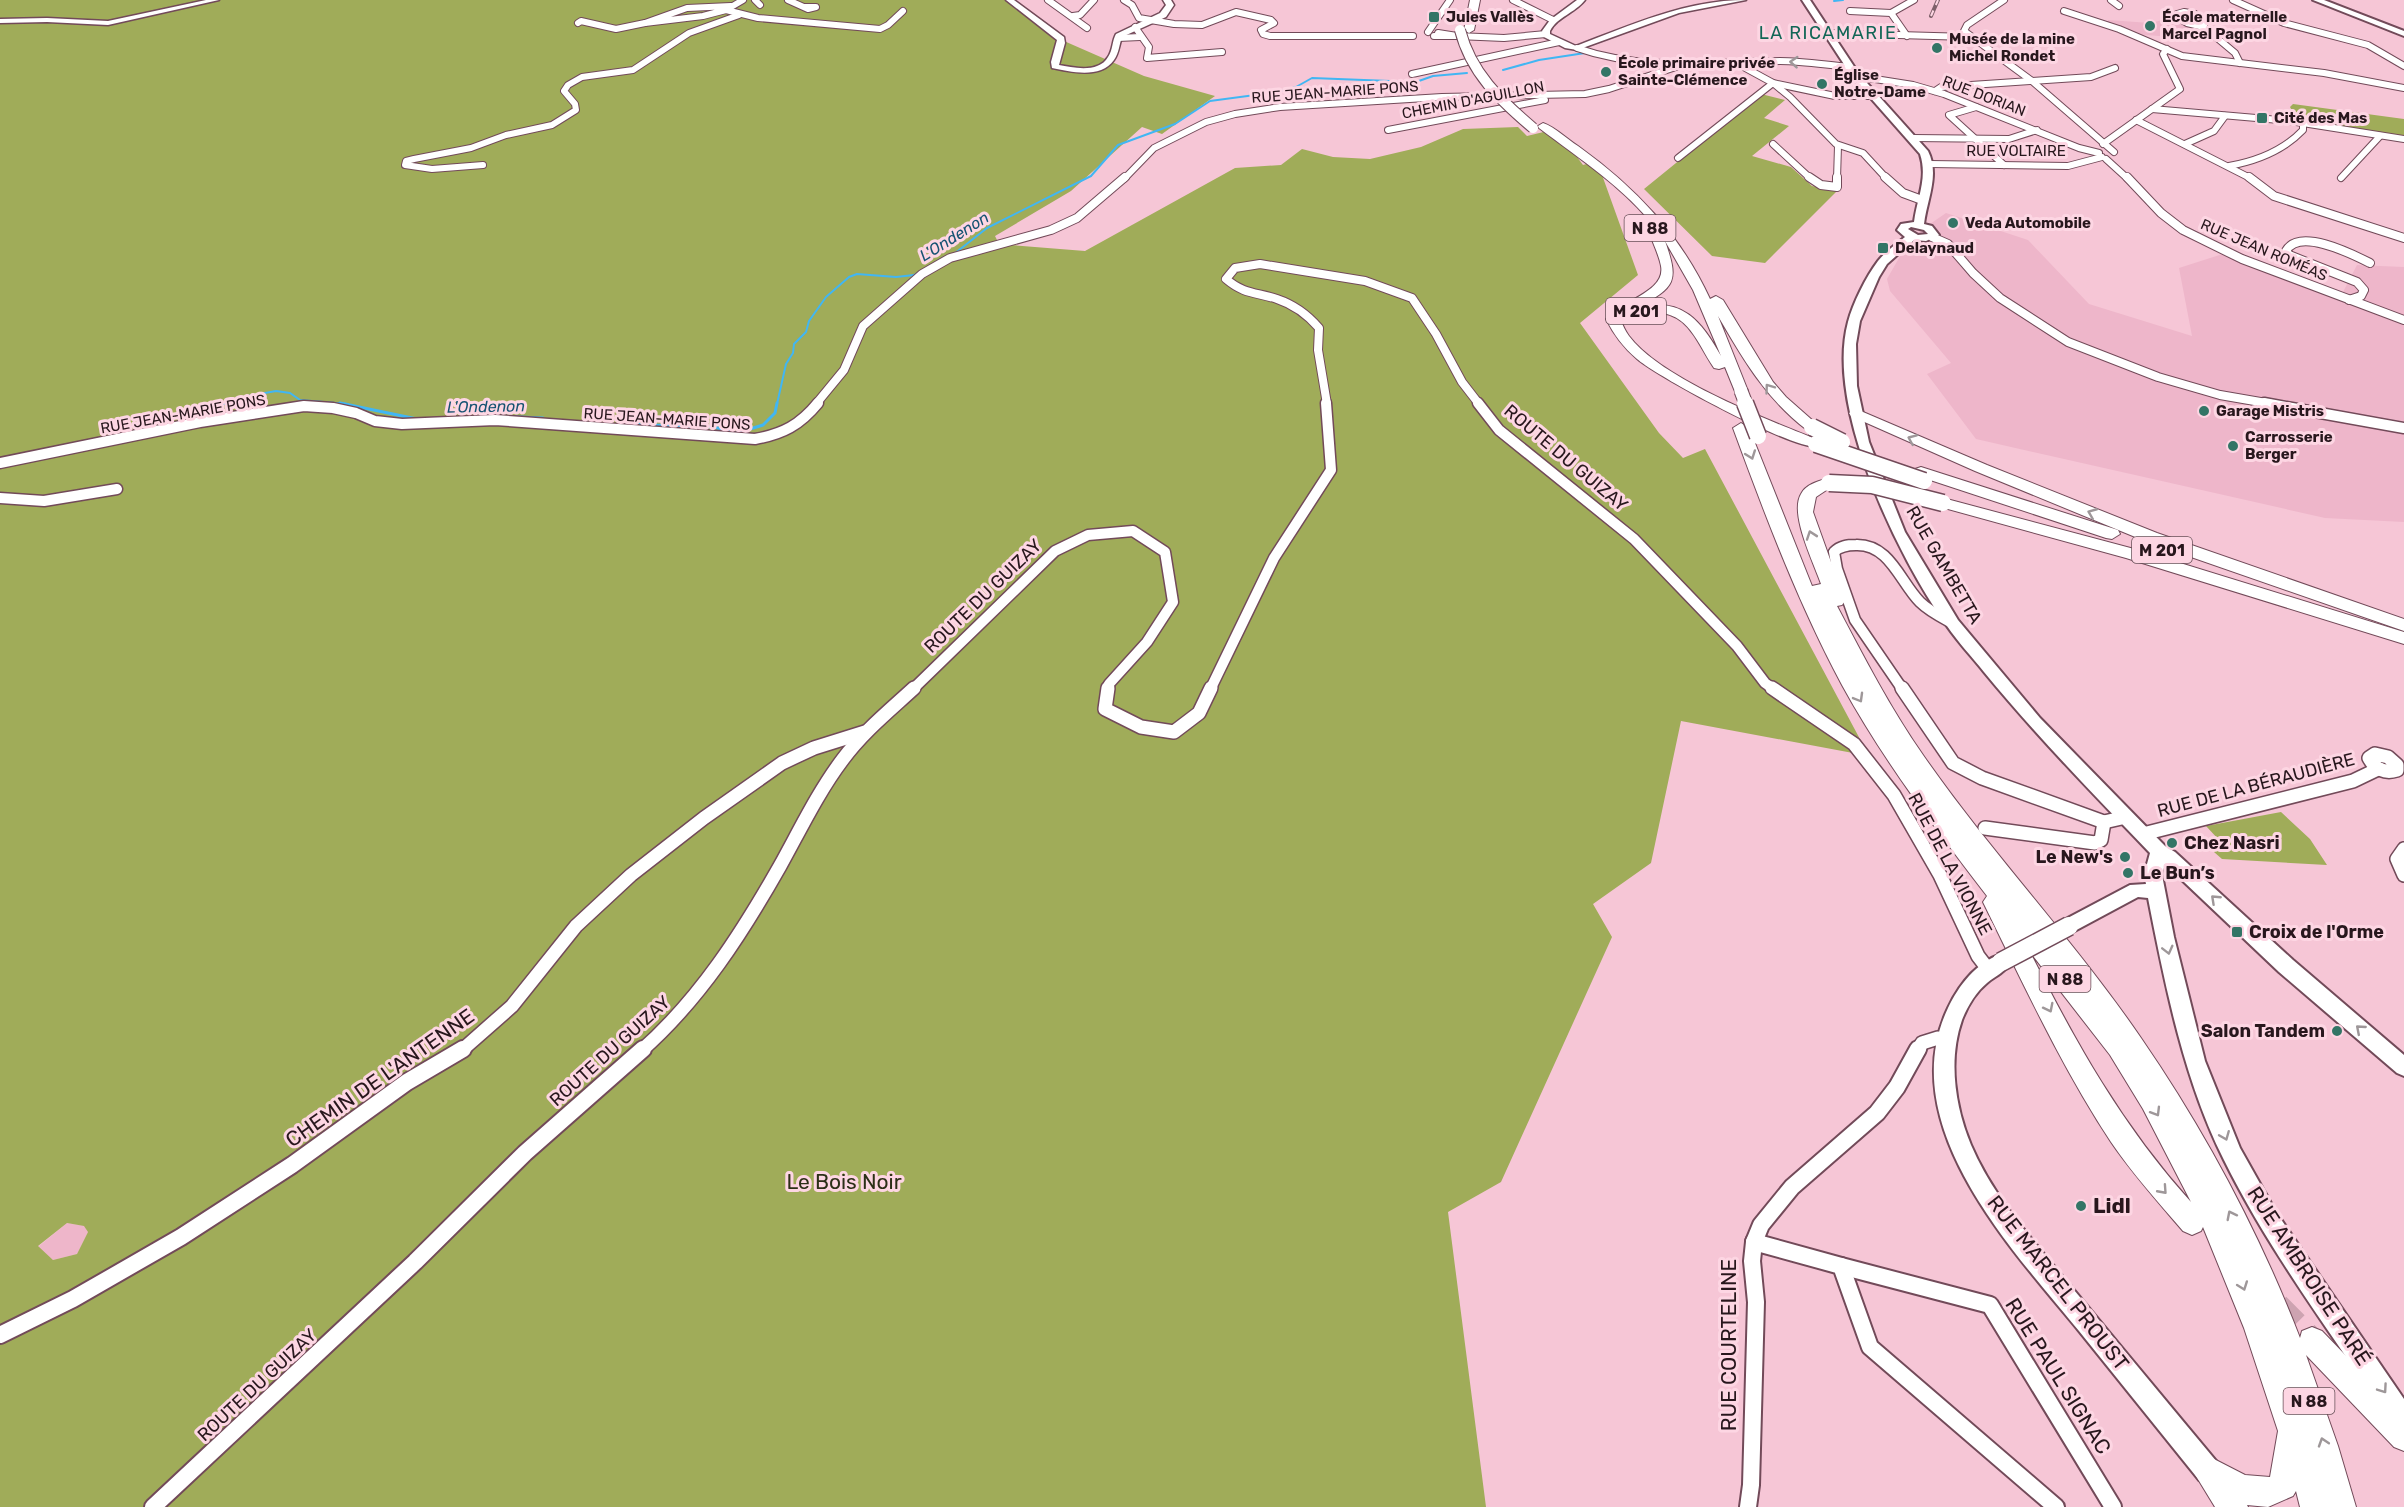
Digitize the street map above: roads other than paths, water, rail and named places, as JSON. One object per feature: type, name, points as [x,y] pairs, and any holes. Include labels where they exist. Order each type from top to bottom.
[{"type":"highway","points":[[1462,32],[1461,16],[1467,0]]},
{"type":"highway","name":"N 88","points":[[1475,0],[1462,32],[1467,55],[1475,69],[1505,103],[1636,199],[1671,239],[1689,266],[1708,305],[1805,562],[1882,705],[1914,759],[1958,820],[2094,990],[2134,1046],[2174,1110],[2233,1219],[2282,1327],[2304,1387],[2335,1505]]},
{"type":"highway","name":"N 88","points":[[1538,127],[1625,201],[1656,234],[1681,269],[1719,365],[1761,482],[1832,646],[1857,696],[1899,762],[2117,1047],[2182,1157],[2240,1276],[2293,1426],[2335,1505]]},
{"type":"highway","name":"M 201","points":[[1656,234],[1668,268],[1664,282],[1656,292],[1621,309],[1613,319],[1615,329],[1625,341],[1646,358],[1682,382],[1741,413],[1814,436]]},
{"type":"highway","points":[[1689,266],[1706,282],[1772,393],[1814,436]]},
{"type":"highway","name":"M 201","points":[[1719,365],[1695,325],[1680,315],[1662,310],[1641,310],[1627,315],[1623,320],[1622,326],[1636,344],[1689,380],[1739,406],[1814,436],[2210,577],[2404,638]]},
{"type":"highway","points":[[1856,413],[1970,464],[2151,537],[2404,625]]},
{"type":"highway","name":"M 201","points":[[1919,474],[2404,625]]},
{"type":"highway","points":[[1882,705],[1828,582],[1809,527],[1805,512],[1808,495],[1821,485],[1845,481],[1885,486],[2210,577]]},
{"type":"highway","points":[[1974,862],[2082,1073],[2120,1134],[2156,1182],[2192,1222]]},
{"type":"highway","points":[[2312,1341],[2404,1437]]},
{"type":"highway","points":[[2208,1471],[2238,1488],[2263,1494],[2274,1493],[2283,1486],[2293,1426]]},
{"type":"highway","points":[[2208,1471],[2233,1507]]},
{"type":"main road","points":[[1806,0],[1856,76],[1925,153],[1930,164],[1930,181],[1922,200],[1915,231],[1932,237]]},
{"type":"main road","points":[[2317,0],[2404,34]]},
{"type":"main road","name":"RUE GAMBETTA","points":[[1915,231],[1883,262],[1854,321],[1850,363],[1856,413],[1863,442],[1898,532],[1952,623],[2034,722],[2159,851],[2176,863],[2286,966],[2404,1067]]},
{"type":"main road","name":"RUE AMBROISE PARÉ","points":[[2159,851],[2153,875],[2165,937],[2195,1061],[2232,1152],[2268,1220],[2404,1420]]},
{"type":"main road","points":[[1946,1040],[1962,996],[1995,966],[2136,890],[2158,892]]},
{"type":"main road","name":"RUE MARCEL PROUST","points":[[1946,1040],[1948,1103],[1962,1149],[1978,1180],[2025,1248],[2208,1471]]},
{"type":"street","points":[[0,21],[47,20],[108,23],[133,20],[212,0]]},
{"type":"street","points":[[578,23],[581,21],[616,29],[703,16],[729,8],[743,0]]},
{"type":"street","points":[[788,0],[799,1]]},
{"type":"street","points":[[788,0],[804,7]]},
{"type":"street","points":[[1010,0],[1061,39],[1061,46],[1054,59],[1055,66],[1089,70],[1106,64],[1112,58],[1118,38],[1168,10],[1170,5],[1167,0]]},
{"type":"street","points":[[1048,0],[1087,28]]},
{"type":"street","points":[[1073,16],[1080,15],[1094,0]]},
{"type":"street","points":[[1124,0],[1132,5],[1139,18],[1153,20],[1202,25],[1236,12],[1271,20],[1274,23],[1261,30],[1263,34],[1270,36],[1413,36],[1462,32],[1504,38],[1546,34],[1559,42],[1594,54],[1682,66],[1782,61],[1850,67]]},
{"type":"street","points":[[1433,33],[1450,0]]},
{"type":"street","points":[[1513,0],[1553,20]]},
{"type":"street","points":[[1546,34],[1553,20],[1573,9],[1581,0]]},
{"type":"street","points":[[1576,48],[1677,11],[1742,0]]},
{"type":"street","points":[[1850,11],[1891,13],[1914,0]]},
{"type":"street","points":[[2004,0],[1967,25],[1964,31],[2032,81],[2095,136],[2106,154],[2120,132]]},
{"type":"street","points":[[2111,0],[2119,6]]},
{"type":"street","points":[[2233,0],[2284,23],[2368,45],[2404,66]]},
{"type":"street","points":[[645,23],[677,9],[710,2],[729,8],[739,15],[880,29],[892,24],[897,14],[903,11]]},
{"type":"street","points":[[2064,11],[2119,29],[2182,56],[2239,61],[2404,87]]},
{"type":"street","points":[[1891,13],[1907,36]]},
{"type":"street","points":[[483,165],[432,169],[405,165],[406,161],[417,157],[474,147],[509,134],[546,126],[576,110],[575,104],[564,91],[569,84],[592,76],[626,73],[641,67],[684,34],[713,27],[739,15]]},
{"type":"street","points":[[1135,27],[1140,37],[1149,46],[1147,58],[1222,52]]},
{"type":"street","points":[[2204,27],[2235,53],[2239,61]]},
{"type":"street","points":[[1828,33],[1970,37]]},
{"type":"street","points":[[1118,38],[1140,37]]},
{"type":"street","points":[[1412,74],[1559,42]]},
{"type":"street","points":[[2095,136],[2120,132],[2180,90],[2163,54],[2166,50]]},
{"type":"street","points":[[1739,64],[1773,83],[1790,96],[1838,146],[1864,153],[1897,191],[1906,197],[1922,200]]},
{"type":"street","name":"RUE JEAN-MARIE PONS","points":[[0,463],[200,422],[304,406],[333,408],[356,413],[375,421],[402,424],[495,420],[755,439],[777,435],[794,426],[811,411],[844,370],[854,342],[863,326],[922,274],[950,258],[1051,230],[1077,218],[1118,185],[1154,148],[1206,122],[1235,114],[1280,107],[1442,97],[1563,94],[1609,89],[1682,66]]},
{"type":"street","points":[[1935,91],[1941,87],[2091,77],[2115,68]]},
{"type":"street","name":"RUE DORIAN","points":[[1856,76],[1935,91],[2085,150],[2106,154]]},
{"type":"street","points":[[1773,83],[1835,96],[1873,96]]},
{"type":"street","points":[[1678,158],[1773,83]]},
{"type":"street","name":"CHEMIN D'AGUILLON","points":[[1388,130],[1563,94]]},
{"type":"street","points":[[1976,107],[1949,115],[2004,165]]},
{"type":"street","points":[[2152,109],[2303,123],[2404,139]]},
{"type":"street","points":[[2186,144],[2207,136],[2223,123],[2224,116]]},
{"type":"street","points":[[2136,120],[2229,166],[2258,182],[2274,196],[2404,237]]},
{"type":"street","points":[[2229,166],[2259,159],[2296,138],[2303,130],[2303,123]]},
{"type":"street","points":[[1913,138],[2009,139],[2037,130]]},
{"type":"street","points":[[2341,178],[2380,136]]},
{"type":"street","points":[[1773,144],[1816,184],[1829,189],[1837,187],[1838,146]]},
{"type":"street","name":"RUE VOLTAIRE","points":[[1930,164],[2068,166],[2106,154]]},
{"type":"street","name":"RUE JEAN ROMÉAS","points":[[2106,154],[2161,213],[2183,230],[2242,259],[2404,320]]},
{"type":"street","points":[[1932,237],[1948,244],[1972,273],[2000,298],[2067,342],[2097,355],[2158,377],[2220,395],[2404,428]]},
{"type":"street","points":[[2349,300],[2361,296],[2364,291],[2357,282],[2289,255],[2286,251],[2288,247],[2301,240],[2313,242],[2361,257],[2370,263]]},
{"type":"street","name":"ROUTE DU GUIZAY","points":[[153,1507],[415,1262],[525,1153],[653,1040],[682,1011],[720,964],[779,868],[822,790],[843,759],[866,732],[951,654],[1055,551],[1088,536],[1133,531],[1165,552],[1173,602],[1147,642],[1109,684],[1105,709],[1142,727],[1174,732],[1199,712],[1274,558],[1331,470],[1327,407],[1318,350],[1319,328],[1305,312],[1278,299],[1239,290],[1226,279],[1235,268],[1260,264],[1365,281],[1412,298],[1436,334],[1462,382],[1499,430],[1634,538],[1737,646],[1765,683],[1800,705]]},
{"type":"street","points":[[0,498],[15,501],[66,501],[117,489]]},
{"type":"street","points":[[1952,623],[1918,600],[1882,553],[1864,545],[1853,544],[1834,552],[1837,569],[1855,620],[1953,763],[1982,778],[2104,822],[2126,817]]},
{"type":"street","name":"RUE DE LA VIONNE","points":[[1800,705],[1854,744],[1894,795],[1940,875],[1978,956],[1995,966]]},
{"type":"street","name":"CHEMIN DE L'ANTENNE","points":[[0,1335],[73,1299],[181,1237],[292,1165],[407,1082],[477,1040],[512,1006],[576,926],[611,892],[704,818],[782,763],[814,748],[866,732]]},
{"type":"street","name":"RUE DE LA BÉRAUDIÈRE","points":[[2143,834],[2353,781],[2378,769],[2401,772]]},
{"type":"street","points":[[1985,828],[2095,843],[2101,840],[2104,822]]},
{"type":"street","points":[[2403,852],[2397,859],[2404,875]]},
{"type":"street","name":"RUE COURTELINE","points":[[1748,1507],[1751,1485],[1756,1312],[1752,1261],[1754,1242],[1761,1225],[1792,1187],[1877,1113],[1897,1087],[1922,1042],[1938,1038],[1946,1040]]},
{"type":"street","name":"RUE PAUL SIGNAC","points":[[1754,1242],[1990,1305],[2114,1507]]},
{"type":"street","points":[[1841,1266],[1870,1347],[2056,1507]]},
{"type":"waterway","name":"L'Ondenon","points":[[1834,1],[1843,0]]},
{"type":"waterway","name":"L'Ondenon","points":[[1503,70],[1539,60],[1585,53]]},
{"type":"waterway","name":"L'Ondenon","points":[[954,254],[987,228],[1091,176],[1118,145],[1175,124],[1210,101],[1278,92],[1296,87],[1312,78],[1416,82],[1433,76],[1467,73]]},
{"type":"waterway","name":"L'Ondenon","points":[[777,404],[786,364],[793,353],[794,344],[806,332],[809,321],[826,297],[849,277],[857,274],[896,277],[914,275],[944,257]]},
{"type":"waterway","name":"L'Ondenon","points":[[225,403],[276,391],[290,393],[300,400],[343,404]]},
{"type":"waterway","name":"L'Ondenon","points":[[186,421],[225,403]]},
{"type":"waterway","name":"L'Ondenon","points":[[619,424],[714,427],[737,433],[763,425],[775,413],[777,403]]},
{"type":"waterway","name":"L'Ondenon","points":[[343,404],[348,404]]},
{"type":"waterway","name":"L'Ondenon","points":[[343,404],[417,419]]},
{"type":"waterway","name":"L'Ondenon","points":[[499,416],[543,418]]},
{"type":"tunnel","points":[[2277,1306],[2312,1341]]},
{"type":"railway","points":[[1931,16],[1938,0]]},
{"type":"place","name":"Jules Vallès","points":[[1434,17]]},
{"type":"place","name":"École maternelle Marcel Pagnol","points":[[2150,26]]},
{"type":"place","name":"Musée de la mine Michel Rondet","points":[[1937,48]]},
{"type":"place","name":"École primaire privée Sainte-Clémence","points":[[1606,72]]},
{"type":"place","name":"Église Notre-Dame","points":[[1822,84]]},
{"type":"place","name":"Cité des Mas","points":[[2262,118]]},
{"type":"place","name":"Veda Automobile","points":[[1953,223]]},
{"type":"place","name":"Delaynaud","points":[[1883,248]]},
{"type":"place","name":"Garage Mistris","points":[[2204,411]]},
{"type":"place","name":"Carrosserie Berger","points":[[2233,446]]},
{"type":"place","name":"Chez Nasri","points":[[2172,843]]},
{"type":"place","name":"Le New's","points":[[2125,857]]},
{"type":"place","name":"Le Bun’s","points":[[2128,873]]},
{"type":"place","name":"Croix de l'Orme","points":[[2237,932]]},
{"type":"place","name":"Salon Tandem","points":[[2337,1031]]},
{"type":"place","name":"Lidl","points":[[2081,1206]]},
{"type":"district","name":"LA RICAMARIE","points":[[1828,33]]},
{"type":"park label","name":"Le Bois Noir","points":[[844,1182]]}]
